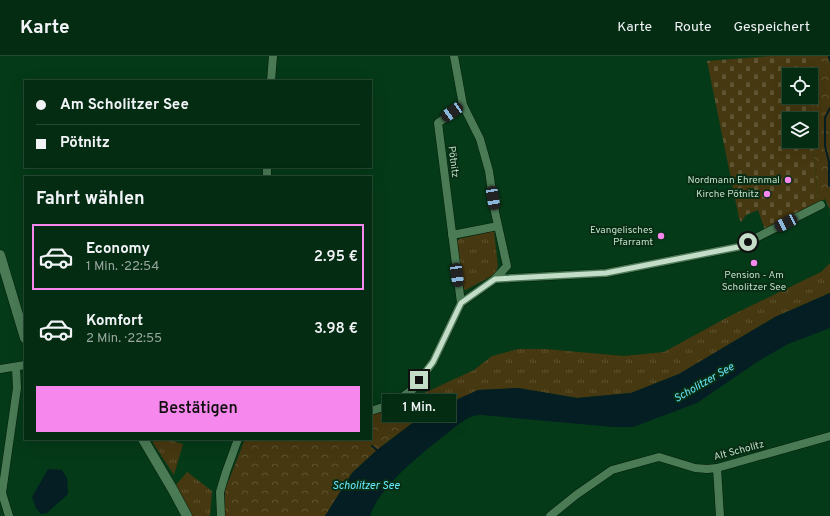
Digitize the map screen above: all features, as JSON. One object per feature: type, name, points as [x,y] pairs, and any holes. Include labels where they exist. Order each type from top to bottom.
[{"type":"street","points":[[271,80],[273,56]]},
{"type":"street","points":[[372,411],[392,404],[412,390],[433,362],[461,303],[495,279],[507,266],[498,226],[489,171],[480,139],[463,105],[454,56]]},
{"type":"street","name":"Pötnitz","points":[[461,303],[438,123],[463,105]]},
{"type":"street","points":[[495,279],[606,273],[738,247],[821,205]]},
{"type":"street","points":[[452,235],[498,226]]},
{"type":"street","points":[[0,255],[24,335]]},
{"type":"street","points":[[0,369],[24,365]]},
{"type":"street","points":[[9,516],[2,493],[17,388],[16,367]]},
{"type":"street","name":"Alt Scholitz","points":[[550,516],[576,495],[612,470],[619,468],[659,457],[695,468],[717,468],[830,436]]},
{"type":"street","points":[[144,440],[187,516]]},
{"type":"street","points":[[221,516],[220,492],[238,440]]},
{"type":"street","points":[[717,468],[720,516]]},
{"type":"green space","points":[[770,56],[812,56],[812,68],[782,68],[782,104],[812,104],[812,112],[782,112],[782,148],[814,148],[818,202],[765,230],[758,210],[746,215],[741,222],[707,61]]},
{"type":"green space","points":[[812,56],[830,56],[830,210],[825,199],[818,202],[814,148],[818,148],[818,112],[812,112],[812,104],[818,104],[818,68],[812,68]]},
{"type":"green space","points":[[494,231],[498,266],[495,274],[466,290],[463,289],[457,241],[459,239]]},
{"type":"green space","points":[[830,263],[830,293],[775,317],[679,374],[631,393],[577,398],[518,388],[478,390],[423,415],[420,395],[474,370],[492,356],[518,349],[545,349],[624,356],[664,352],[726,318],[821,272]]},
{"type":"green space","points":[[420,398],[423,415],[377,450],[352,473],[325,516],[225,516],[225,490],[245,440],[372,440],[372,414],[396,409]]},
{"type":"green space","points":[[154,440],[169,440],[183,444],[174,475],[153,443]]},
{"type":"green space","points":[[187,472],[212,491],[210,516],[192,516],[176,485]]},
{"type":"water","name":"Scholitzer See","points":[[830,293],[830,328],[788,344],[757,362],[697,403],[633,427],[613,427],[476,415],[454,427],[402,472],[382,494],[370,516],[325,516],[352,473],[377,450],[423,415],[478,390],[518,388],[577,398],[631,393],[679,374],[775,317]]},
{"type":"water","points":[[48,469],[62,470],[67,478],[68,494],[47,513],[41,514],[36,508],[32,497]]},
{"type":"waterway","points":[[829,56],[830,61]]},
{"type":"waterway","points":[[829,186],[829,162],[825,146],[825,118],[830,108]]},
{"type":"waterway","points":[[372,446],[377,450]]},
{"type":"place","name":"Nordmann Ehrenmal","points":[[788,180]]},
{"type":"place","name":"Kirche Pötnitz","points":[[767,194]]},
{"type":"place","name":"Evangelisches Pfarramt","points":[[661,236]]},
{"type":"place","name":"Pension - Am Scholitzer See","points":[[754,263]]},
{"type":"route","points":[[419,380],[433,362],[461,303],[495,279],[606,273],[738,247],[748,242]]}]
